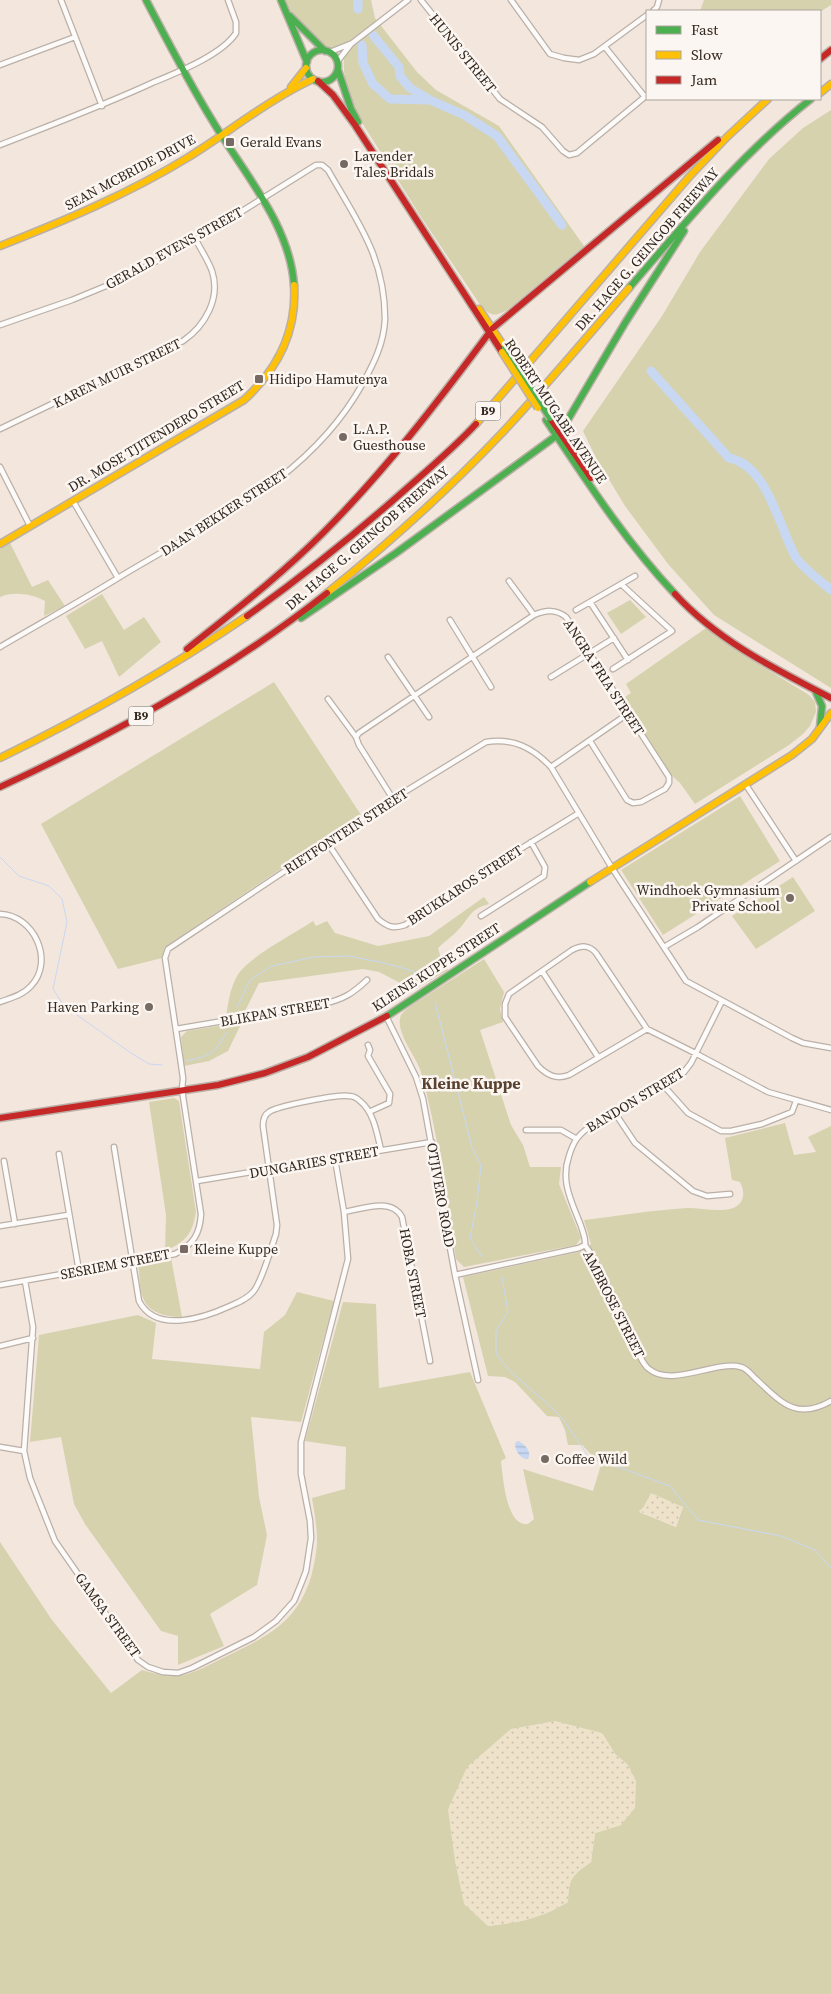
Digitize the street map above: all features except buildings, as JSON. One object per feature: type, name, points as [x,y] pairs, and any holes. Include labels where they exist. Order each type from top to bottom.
[{"type":"main road","name":"DR. MOSE TJITENDERO STREET","points":[[0,544],[239,404],[259,386],[273,368],[289,337],[297,292],[294,271],[283,238],[262,200],[221,136],[146,0]]},
{"type":"main road","points":[[281,0],[315,80],[328,81],[338,70],[337,62],[287,13]]},
{"type":"main road","points":[[307,65],[314,53],[328,52]]},
{"type":"main road","name":"SEAN MCBRIDE DRIVE","points":[[289,90],[307,65]]},
{"type":"main road","name":"ROBERT MUGABE AVENUE","points":[[338,70],[355,118],[548,419],[646,563],[680,600],[710,626],[740,648],[789,677],[831,698]]},
{"type":"main road","name":"SEAN MCBRIDE DRIVE","points":[[0,246],[95,207],[187,158],[289,90],[315,80]]},
{"type":"main road","name":"ROBERT MUGABE AVENUE","points":[[315,80],[333,95],[355,125],[491,330]]},
{"type":"main road","name":"DR. HAGE G. GEINGOB FREEWAY","points":[[0,758],[56,732],[160,671],[243,618],[304,576],[381,512],[482,418],[738,123],[767,100]]},
{"type":"main road","name":"DR. HAGE G. GEINGOB FREEWAY","points":[[0,787],[44,768],[129,724],[276,633],[390,538],[427,506],[528,405],[695,212],[764,140],[811,100]]},
{"type":"main road","points":[[160,671],[264,587],[327,528],[431,411],[491,330],[738,123]]},
{"type":"main road","points":[[276,633],[321,606],[558,434],[695,212]]},
{"type":"main road","name":"ROBERT MUGABE AVENUE","points":[[558,434],[629,535],[655,569],[682,598],[709,622],[763,659],[831,693]]},
{"type":"main road","points":[[815,690],[822,706],[820,729]]},
{"type":"main road","name":"KLEINE KUPPE STREET","points":[[0,1118],[242,1080],[308,1058],[386,1016],[612,868],[746,785],[804,746],[820,729],[831,713]]},
{"type":"street","points":[[61,0],[102,106]]},
{"type":"street","points":[[0,145],[102,106],[184,69],[225,44],[236,33],[236,22],[228,0]]},
{"type":"street","points":[[337,62],[351,44],[408,0]]},
{"type":"street","name":"HUNIS STREET","points":[[421,0],[500,99],[542,127],[563,151],[569,155],[577,153],[646,96]]},
{"type":"street","points":[[521,0],[513,2],[554,57],[579,60],[594,54],[646,16]]},
{"type":"street","points":[[0,65],[75,37]]},
{"type":"street","points":[[328,52],[351,44]]},
{"type":"street","points":[[605,47],[646,96]]},
{"type":"street","name":"DAAN BEKKER STREET","points":[[0,647],[57,615],[278,481],[306,458],[352,402],[379,350],[384,330],[382,287],[376,258],[369,241],[328,170],[322,165],[312,166],[262,200]]},
{"type":"street","name":"GERALD EVENS STREET","points":[[0,325],[123,279],[196,240],[262,200]]},
{"type":"street","name":"KAREN MUIR STREET","points":[[0,429],[183,341],[194,333],[203,324],[208,314],[212,305],[214,289],[212,272],[196,240]]},
{"type":"street","points":[[0,467],[30,526]]},
{"type":"street","points":[[73,501],[118,578]]},
{"type":"street","points":[[576,610],[635,576]]},
{"type":"street","points":[[509,581],[534,615]]},
{"type":"street","points":[[613,669],[672,631],[621,584]]},
{"type":"street","points":[[590,602],[628,660]]},
{"type":"street","name":"ANGRA FRIA STREET","points":[[356,736],[361,730],[534,615],[548,610],[562,614],[591,653],[669,777],[669,783],[665,789],[641,802],[633,803],[626,800],[590,740]]},
{"type":"street","points":[[450,620],[491,687]]},
{"type":"street","points":[[551,677],[614,638]]},
{"type":"street","points":[[388,657],[429,718]]},
{"type":"street","points":[[328,699],[356,736],[357,742],[365,756],[393,799]]},
{"type":"street","points":[[551,767],[629,713]]},
{"type":"street","name":"RIETFONTEIN STREET","points":[[182,1090],[183,1078],[165,958],[168,950],[393,799],[486,742],[498,740],[525,746],[539,754],[551,767],[612,868],[688,983],[792,1038],[803,1043],[831,1048]]},
{"type":"street","points":[[746,785],[796,860]]},
{"type":"street","name":"BRUKKAROS STREET","points":[[327,842],[378,919],[388,927],[396,928],[405,925],[578,812]]},
{"type":"street","points":[[664,947],[698,927],[831,837]]},
{"type":"street","points":[[481,916],[544,876],[545,867],[531,842]]},
{"type":"street","points":[[0,914],[10,915],[28,925],[37,942],[41,964],[30,988],[15,997],[0,1002]]},
{"type":"street","points":[[647,1029],[569,1075],[560,1077],[549,1075],[538,1066],[506,1017],[505,1004],[509,994],[572,950],[579,947],[592,948],[647,1029],[695,1052],[768,1092],[831,1110]]},
{"type":"street","points":[[542,971],[598,1057]]},
{"type":"street","name":"BLIKPAN STREET","points":[[176,1029],[343,1000],[368,980]]},
{"type":"street","name":"BANDON STREET","points":[[584,1245],[585,1236],[566,1190],[565,1179],[566,1162],[575,1138],[588,1128],[664,1085],[688,1068],[722,1001]]},
{"type":"street","name":"OTJIVERO ROAD","points":[[386,1016],[416,1078],[423,1099],[455,1275],[478,1380]]},
{"type":"street","points":[[368,1045],[370,1050],[368,1056],[390,1094],[388,1103],[369,1112]]},
{"type":"street","points":[[664,1085],[688,1114],[721,1130],[731,1131],[780,1118],[792,1112],[796,1101]]},
{"type":"street","name":"SESRIEM STREET","points":[[0,1285],[175,1254],[192,1243],[201,1226],[201,1214],[182,1090]]},
{"type":"street","points":[[114,1147],[139,1301],[144,1309],[163,1319],[179,1321],[205,1317],[247,1298],[255,1289],[276,1234],[277,1216],[263,1123],[269,1112],[287,1106],[350,1096],[360,1101],[369,1112],[381,1150]]},
{"type":"street","points":[[614,1114],[635,1143],[693,1192],[707,1196],[730,1194]]},
{"type":"street","points":[[526,1130],[560,1130],[575,1138]]},
{"type":"street","name":"DUNGARIES STREET","points":[[197,1181],[432,1142]]},
{"type":"street","points":[[59,1154],[79,1271]]},
{"type":"street","name":"GAMSA STREET","points":[[25,1281],[33,1327],[24,1450],[30,1478],[55,1541],[138,1660],[148,1667],[163,1672],[178,1673],[254,1637],[276,1621],[294,1600],[308,1562],[311,1538],[310,1521],[301,1474],[301,1442],[346,1268],[348,1248],[335,1159]]},
{"type":"street","points":[[4,1161],[16,1224]]},
{"type":"street","name":"HOBA STREET","points":[[344,1212],[381,1205],[390,1206],[400,1213],[430,1361]]},
{"type":"street","points":[[0,1226],[68,1215]]},
{"type":"street","points":[[455,1275],[554,1254],[584,1245]]},
{"type":"street","name":"AMBROSE STREET","points":[[584,1245],[595,1258],[630,1339],[647,1369],[658,1375],[673,1375],[734,1365],[745,1368],[788,1407],[802,1410],[821,1407],[831,1401]]},
{"type":"street","points":[[0,1346],[32,1338]]},
{"type":"street","points":[[0,1447],[24,1450]]},
{"type":"shaded area","points":[[281,0],[371,0],[375,18],[417,72],[436,90],[499,126],[584,246],[507,310],[499,314],[487,312],[481,306],[421,217],[361,121],[348,91],[344,74],[344,58],[335,47],[330,52],[325,51],[287,13]]},
{"type":"shaded area","points":[[704,0],[831,0],[831,5],[821,11],[700,10]]},
{"type":"shaded area","points":[[831,110],[831,688],[714,615],[668,564],[625,506],[596,458],[583,431],[662,316],[700,252],[769,159],[803,128]]},
{"type":"shaded area","points":[[10,543],[32,587],[48,580],[65,606],[44,616],[45,601],[29,595],[11,594],[0,597],[0,549]]},
{"type":"shaded area","points":[[102,594],[124,630],[144,617],[161,642],[119,677],[102,641],[85,649],[66,616]]},
{"type":"shaded area","points":[[630,600],[646,617],[621,634],[607,613]]},
{"type":"shaded area","points":[[706,628],[752,660],[809,695],[815,702],[816,712],[810,726],[789,745],[695,804],[680,783],[671,775],[623,698],[631,693],[626,684]]},
{"type":"shaded area","points":[[274,682],[361,815],[165,947],[162,958],[118,969],[41,824]]},
{"type":"shaded area","points":[[740,796],[780,861],[663,935],[621,870]]},
{"type":"shaded area","points":[[793,877],[815,911],[756,949],[732,916]]},
{"type":"shaded area","points":[[484,897],[489,904],[474,911],[457,932],[438,948],[442,963],[448,970],[414,990],[379,972],[363,969],[259,983],[243,1015],[226,1018],[233,986],[237,976],[243,969],[272,946],[313,921],[316,926],[327,921],[335,933],[378,946],[429,936]]},
{"type":"shaded area","points":[[484,959],[504,992],[500,1009],[503,1022],[480,1030],[511,1125],[523,1145],[530,1167],[561,1167],[559,1184],[581,1238],[576,1245],[464,1267],[456,1259],[437,1142],[421,1072],[403,1037],[400,1022],[401,1015],[409,1007]]},
{"type":"shaded area","points":[[242,1022],[228,1051],[209,1061],[184,1066],[181,1037],[187,1031]]},
{"type":"shaded area","points":[[174,1098],[179,1101],[196,1212],[187,1236],[178,1244],[165,1251],[166,1215],[149,1102]]},
{"type":"shaded area","points":[[785,1123],[794,1155],[816,1152],[808,1137],[831,1126],[831,1994],[0,1994],[0,1542],[52,1620],[111,1693],[142,1670],[156,1674],[177,1676],[194,1672],[267,1635],[278,1627],[297,1606],[305,1593],[311,1577],[317,1539],[312,1498],[345,1489],[346,1447],[305,1441],[343,1302],[376,1304],[379,1388],[470,1372],[506,1458],[501,1461],[507,1500],[510,1510],[521,1523],[528,1524],[534,1519],[523,1469],[593,1491],[601,1465],[582,1445],[568,1445],[565,1430],[559,1417],[547,1416],[515,1382],[505,1377],[488,1376],[463,1277],[583,1251],[591,1244],[584,1220],[674,1209],[720,1210],[735,1207],[741,1202],[743,1190],[740,1182],[732,1180],[725,1138]],"holes":[[[683,1507],[676,1527],[639,1512],[643,1508]],[[602,1733],[615,1754],[628,1765],[621,1825],[595,1833],[591,1862],[572,1878],[568,1902],[530,1919],[488,1926]]]},
{"type":"shaded area","points":[[171,1258],[182,1317],[172,1317],[150,1308],[141,1292],[138,1265]]},
{"type":"shaded area","points":[[297,1292],[334,1301],[301,1422],[251,1417],[259,1497],[267,1535],[257,1585],[210,1614],[224,1646],[178,1665],[178,1636],[161,1631],[85,1524],[74,1504],[61,1437],[30,1442],[39,1335],[138,1315],[156,1323],[152,1359],[260,1369],[264,1332],[285,1315]]},
{"type":"sand","points":[[651,1493],[683,1507],[676,1527],[639,1511],[643,1508]]},
{"type":"sand","points":[[555,1721],[602,1733],[615,1754],[628,1765],[636,1781],[635,1808],[621,1825],[595,1833],[591,1862],[572,1878],[568,1902],[530,1919],[488,1926],[464,1904],[455,1861],[448,1809],[467,1767],[511,1729]]},
{"type":"water","points":[[518,1441],[527,1449],[528,1459],[523,1458],[517,1452],[515,1443]]},
{"type":"waterway","points":[[358,0],[358,9]]},
{"type":"waterway","points":[[373,35],[399,67],[400,76],[410,88],[430,100]]},
{"type":"waterway","points":[[362,45],[363,63],[373,84],[390,99],[430,100],[464,115],[497,136],[562,225]]},
{"type":"waterway","points":[[651,371],[729,458],[742,463],[753,472],[770,498],[795,556],[806,569],[831,590]]},
{"type":"waterway","points":[[0,857],[19,876],[49,886],[62,899],[67,922],[53,989],[64,1006],[149,1064],[162,1065]]},
{"type":"waterway","points":[[237,1008],[249,981],[256,976],[272,966],[314,957],[349,956],[384,963],[413,971],[423,982]]},
{"type":"waterway","points":[[435,1002],[472,1147],[481,1165],[477,1202],[470,1238],[482,1257]]},
{"type":"waterway","points":[[186,1061],[207,1055],[219,1045],[227,1032]]},
{"type":"waterway","points":[[502,1277],[508,1312],[496,1331],[496,1354],[510,1371],[562,1418],[588,1456],[670,1486],[698,1520],[781,1536],[815,1550],[831,1568]]},
{"type":"traffic: fast","points":[[146,0],[203,105],[274,219],[291,262],[294,285]]},
{"type":"traffic: fast","points":[[281,0],[307,62]]},
{"type":"traffic: fast","points":[[290,16],[325,51]]},
{"type":"traffic: fast","points":[[322,50],[328,51],[333,55],[337,60],[338,66],[337,72],[333,77],[328,81],[322,82],[316,81],[311,77],[307,72],[306,66],[307,60],[311,55],[316,51],[322,50]]},
{"type":"traffic: fast","points":[[338,70],[351,109],[358,122]]},
{"type":"traffic: fast","points":[[629,288],[693,213],[738,165],[761,142],[810,100]]},
{"type":"traffic: fast","points":[[560,433],[625,323],[684,231]]},
{"type":"traffic: fast","points":[[505,348],[550,418]]},
{"type":"traffic: fast","points":[[546,420],[623,532],[675,594]]},
{"type":"traffic: fast","points":[[301,618],[396,553],[556,436]]},
{"type":"traffic: fast","points":[[815,690],[822,706],[820,727]]},
{"type":"traffic: fast","points":[[387,1016],[590,882]]},
{"type":"traffic: slow","points":[[291,87],[306,68]]},
{"type":"traffic: slow","points":[[0,246],[72,217],[165,171],[264,106],[313,79]]},
{"type":"traffic: slow","points":[[821,92],[831,84]]},
{"type":"traffic: slow","points":[[476,424],[689,177],[727,137],[767,100]]},
{"type":"traffic: slow","points":[[0,544],[244,400],[267,375],[283,348],[292,318],[294,285]]},
{"type":"traffic: slow","points":[[327,593],[417,516],[481,455],[566,362],[629,288]]},
{"type":"traffic: slow","points":[[479,309],[505,348]]},
{"type":"traffic: slow","points":[[502,352],[538,408]]},
{"type":"traffic: slow","points":[[0,758],[64,726],[126,691],[187,655],[247,616]]},
{"type":"traffic: slow","points":[[590,882],[792,755],[812,739],[831,713]]},
{"type":"traffic: jam","points":[[821,58],[831,50]]},
{"type":"traffic: jam","points":[[318,81],[333,95],[355,125],[502,352]]},
{"type":"traffic: jam","points":[[493,328],[718,140]]},
{"type":"traffic: jam","points":[[187,649],[290,564],[345,510],[409,437],[489,333]]},
{"type":"traffic: jam","points":[[550,418],[591,478]]},
{"type":"traffic: jam","points":[[247,616],[361,528],[438,461],[476,424]]},
{"type":"traffic: jam","points":[[0,787],[86,745],[169,700],[250,649],[327,593]]},
{"type":"traffic: jam","points":[[675,594],[692,611],[728,640],[768,665],[831,698]]},
{"type":"traffic: jam","points":[[0,1118],[218,1085],[265,1073],[308,1057],[387,1016]]},
{"type":"place","name":"Gerald Evans","points":[[230,142]]},
{"type":"place","name":"Lavender Tales Bridals","points":[[344,164]]},
{"type":"place","name":"Hidipo Hamutenya","points":[[259,379]]},
{"type":"place","name":"L.A.P. Guesthouse","points":[[343,437]]},
{"type":"place","name":"Windhoek Gymnasium Private School","points":[[790,898]]},
{"type":"place","name":"Haven Parking","points":[[149,1007]]},
{"type":"place","name":"Kleine Kuppe","points":[[184,1249]]},
{"type":"place","name":"Coffee Wild","points":[[545,1459]]},
{"type":"district","name":"Kleine Kuppe","points":[[471,1083]]}]
